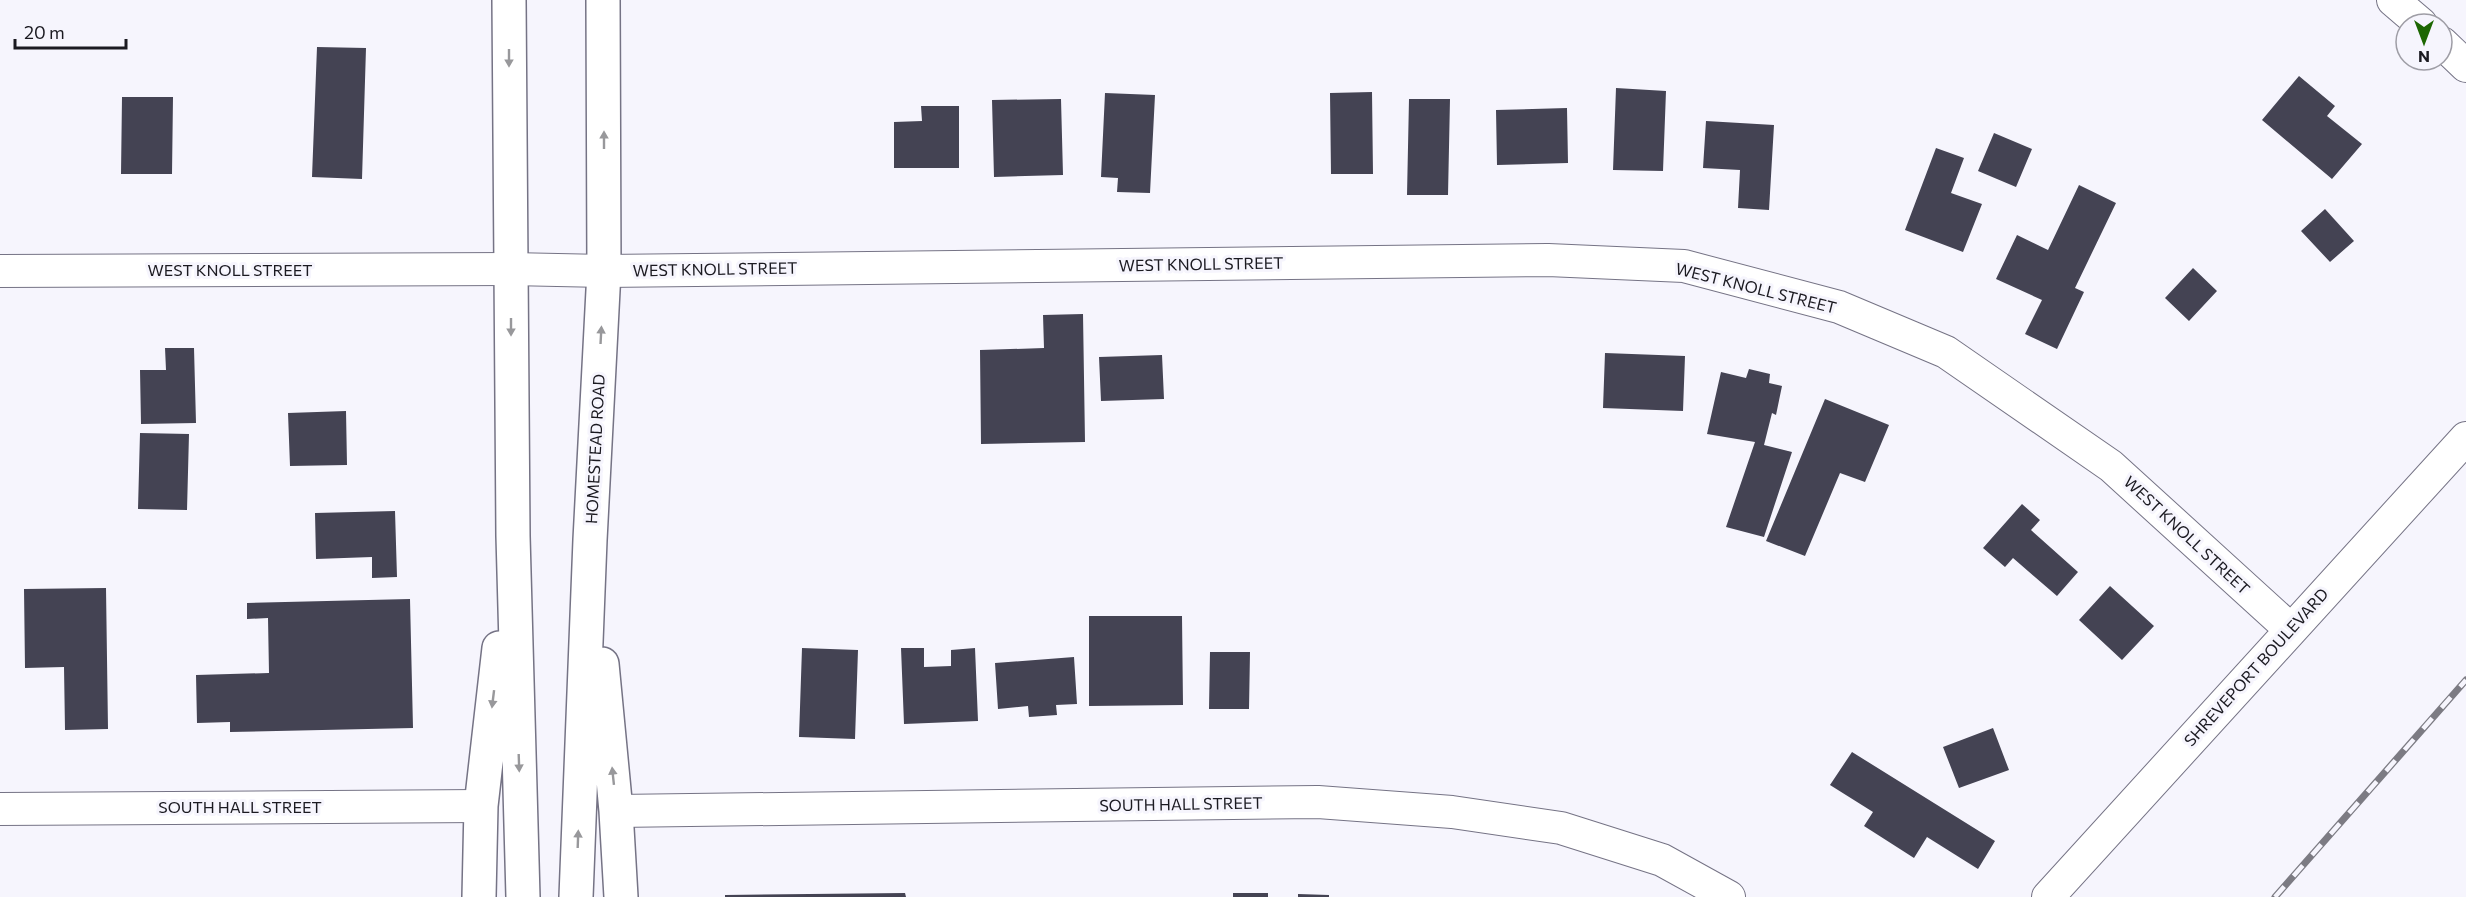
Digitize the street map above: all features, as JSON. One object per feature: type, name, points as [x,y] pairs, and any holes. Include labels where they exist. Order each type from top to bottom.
[{"type":"main road","points":[[509,0],[513,536],[523,897]]},
{"type":"main road","name":"HOMESTEAD ROAD","points":[[576,897],[590,540],[604,271],[603,0]]},
{"type":"main road","points":[[479,897],[481,806],[513,536]]},
{"type":"main road","points":[[590,540],[616,811],[621,897]]},
{"type":"street","points":[[2392,0],[2406,12]]},
{"type":"street","points":[[2454,54],[2466,66]]},
{"type":"street","name":"WEST KNOLL STREET","points":[[0,271],[511,269],[604,271],[1548,260],[1684,266],[1839,307],[1946,352],[2111,466],[2289,629]]},
{"type":"street","name":"SHREVEPORT BOULEVARD","points":[[2048,897],[2289,629],[2466,438]]},
{"type":"street","name":"SOUTH HALL STREET","points":[[616,811],[1318,802],[1440,811],[1561,828],[1662,860],[1729,897]]},
{"type":"street","name":"SOUTH HALL STREET","points":[[0,808],[481,806]]},
{"type":"building","points":[[317,47],[366,48],[362,179],[312,177]]},
{"type":"building","points":[[2299,76],[2335,106],[2327,116],[2362,144],[2332,179],[2262,120]]},
{"type":"building","points":[[1616,88],[1666,91],[1663,171],[1613,170]]},
{"type":"building","points":[[1372,92],[1373,174],[1331,174],[1330,93]]},
{"type":"building","points":[[1105,93],[1155,95],[1150,193],[1117,192],[1118,178],[1101,177]]},
{"type":"building","points":[[122,97],[173,97],[172,174],[121,174]]},
{"type":"building","points":[[1061,99],[1063,175],[994,177],[992,100]]},
{"type":"building","points":[[1409,99],[1450,99],[1448,195],[1407,195]]},
{"type":"building","points":[[921,106],[959,106],[959,168],[894,168],[894,122],[922,121]]},
{"type":"building","points":[[1567,108],[1568,163],[1497,165],[1496,110]]},
{"type":"building","points":[[1706,121],[1774,125],[1769,210],[1738,208],[1740,170],[1703,168]]},
{"type":"building","points":[[1994,133],[2032,149],[2016,187],[1978,171]]},
{"type":"building","points":[[1936,148],[1964,158],[1951,193],[1982,204],[1963,252],[1905,230]]},
{"type":"building","points":[[2079,185],[2116,203],[2075,288],[2084,292],[2057,349],[2025,334],[2042,300],[1996,279],[2017,235],[2048,250]]},
{"type":"building","points":[[2325,209],[2354,241],[2330,262],[2301,231]]},
{"type":"building","points":[[2193,268],[2217,291],[2189,321],[2165,298]]},
{"type":"building","points":[[1083,314],[1085,442],[981,444],[980,350],[1044,348],[1043,315]]},
{"type":"building","points":[[165,348],[194,348],[196,423],[141,424],[140,370],[166,370]]},
{"type":"building","points":[[1605,353],[1685,356],[1683,411],[1603,408]]},
{"type":"building","points":[[1162,355],[1164,399],[1101,401],[1099,357]]},
{"type":"building","points":[[1749,369],[1770,374],[1769,383],[1782,386],[1776,415],[1772,413],[1764,445],[1792,452],[1764,537],[1726,527],[1755,442],[1707,434],[1721,372],[1746,378]]},
{"type":"building","points":[[1825,399],[1889,425],[1865,482],[1840,473],[1805,556],[1766,541]]},
{"type":"building","points":[[346,411],[347,465],[290,466],[288,413]]},
{"type":"building","points":[[140,433],[189,434],[187,510],[138,509]]},
{"type":"building","points":[[2022,504],[2040,520],[2031,530],[2078,572],[2057,596],[2013,558],[2005,567],[1983,548]]},
{"type":"building","points":[[395,511],[397,577],[372,578],[372,557],[316,559],[315,513]]},
{"type":"building","points":[[2110,586],[2154,626],[2122,660],[2079,620]]},
{"type":"building","points":[[106,588],[108,729],[65,730],[64,667],[25,668],[24,589]]},
{"type":"building","points":[[410,599],[413,728],[230,732],[230,722],[197,723],[196,675],[269,673],[268,618],[247,619],[247,603]]},
{"type":"building","points":[[1089,616],[1182,616],[1183,705],[1089,706]]},
{"type":"building","points":[[802,648],[858,650],[855,739],[799,737]]},
{"type":"building","points":[[901,648],[924,648],[924,667],[951,666],[951,650],[975,648],[978,721],[904,724]]},
{"type":"building","points":[[1210,652],[1250,652],[1249,709],[1209,709]]},
{"type":"building","points":[[1074,657],[1077,704],[1056,705],[1057,715],[1029,717],[1028,706],[998,709],[995,663]]},
{"type":"building","points":[[1993,728],[2009,770],[1959,788],[1943,747]]},
{"type":"building","points":[[1852,752],[1995,841],[1978,869],[1927,837],[1914,858],[1864,826],[1873,812],[1830,785]]},
{"type":"building","points":[[905,893],[906,897],[725,897],[725,895]]},
{"type":"building","points":[[1233,893],[1268,893],[1268,897],[1233,897]]},
{"type":"building","points":[[1298,894],[1329,895],[1329,897],[1298,897]]},
{"type":"railway","points":[[2275,897],[2466,680]]}]
